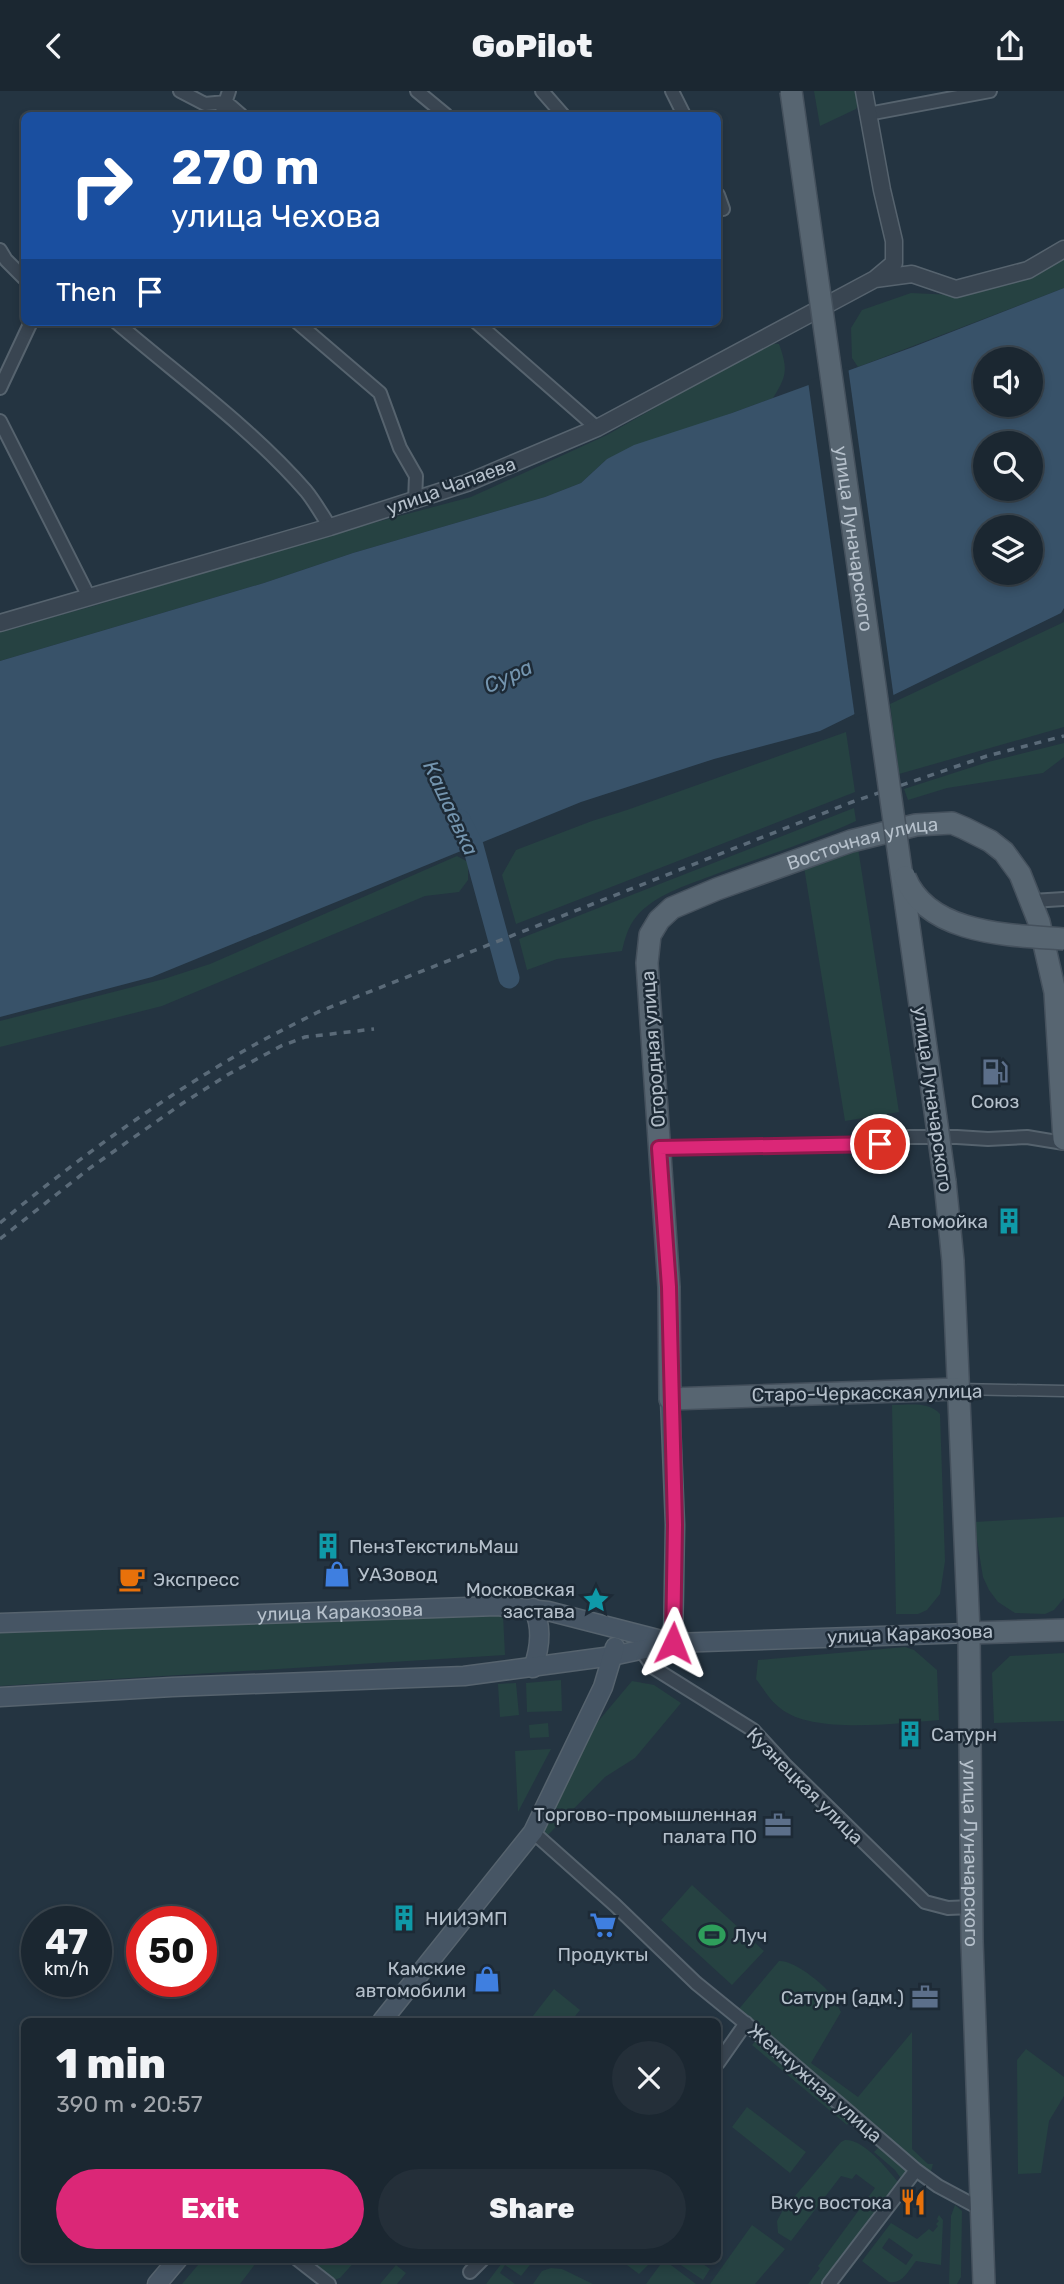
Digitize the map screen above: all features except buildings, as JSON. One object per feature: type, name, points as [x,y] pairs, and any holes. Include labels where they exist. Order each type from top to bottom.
[{"type":"main road","name":"улица Луначарского","points":[[791,91],[945,1182],[953,1261],[969,1633],[972,1907],[984,2284]]},
{"type":"main road","name":"Восточная улица","points":[[659,920],[672,908],[717,888],[851,841],[916,825],[952,823],[990,841],[1004,852],[1020,874],[1032,901],[1059,983],[1064,1141]]},
{"type":"main road","points":[[900,865],[911,891],[931,911],[954,922],[997,933],[1064,939]]},
{"type":"main road","name":"Огородная улица","points":[[659,920],[650,935],[647,963],[669,1287],[675,1525],[673,1643]]},
{"type":"main road","name":"Старо-Черкасская улица","points":[[670,1399],[957,1389]]},
{"type":"main road","name":"улица Каракозова","points":[[0,1623],[497,1606],[533,1608],[673,1643]]},
{"type":"main road","points":[[533,1608],[540,1623],[538,1655],[533,1668]]},
{"type":"main road","points":[[384,2018],[533,1832],[603,1686],[616,1640],[613,1627]]},
{"type":"main road","name":"улица Каракозова","points":[[0,1697],[172,1687],[464,1676],[612,1656],[673,1643],[1064,1630]]},
{"type":"main road","points":[[157,2284],[175,2263]]},
{"type":"street","points":[[180,91],[205,104],[228,97],[239,112]]},
{"type":"street","points":[[417,91],[442,112]]},
{"type":"street","points":[[542,91],[560,112]]},
{"type":"street","points":[[671,91],[682,112]]},
{"type":"street","points":[[864,91],[894,241],[894,263],[874,279]]},
{"type":"street","points":[[868,114],[990,91]]},
{"type":"street","points":[[874,279],[912,274],[956,289],[1028,270],[1064,249]]},
{"type":"street","points":[[0,250],[21,275]]},
{"type":"street","name":"улица Чапаева","points":[[0,624],[330,527],[467,483],[597,428],[874,279]]},
{"type":"street","points":[[0,388],[30,326]]},
{"type":"street","points":[[121,326],[174,372],[228,413],[307,492],[330,527]]},
{"type":"street","points":[[302,326],[380,393],[400,447],[416,476],[415,501]]},
{"type":"street","points":[[481,326],[597,428]]},
{"type":"street","points":[[0,421],[89,597]]},
{"type":"street","points":[[1032,901],[1064,899]]},
{"type":"street","points":[[659,1148],[880,1144],[908,1137],[1027,1137],[1064,1141]]},
{"type":"street","name":"Старо-Черкасская улица","points":[[957,1389],[1064,1391]]},
{"type":"street","name":"Кузнецкая улица","points":[[641,1650],[654,1668],[752,1730],[925,1902],[948,1908],[972,1907]]},
{"type":"street","name":"Жемчужная улица","points":[[533,1832],[615,1905],[696,1983],[916,2170],[938,2186],[981,2209]]},
{"type":"street","points":[[721,2059],[746,2023]]},
{"type":"street","points":[[830,2284],[916,2170]]},
{"type":"street","points":[[302,2263],[329,2284]]},
{"type":"street","points":[[470,2272],[478,2263]]},
{"type":"green space","points":[[814,91],[858,91],[860,100],[856,109],[820,126]]},
{"type":"green space","points":[[1064,254],[1064,288],[858,367],[852,358],[851,328],[862,310],[911,293],[954,295],[1023,280]]},
{"type":"green space","points":[[769,343],[779,344],[785,366],[781,384],[773,398],[607,459],[581,483],[545,497],[0,661],[0,631],[90,607],[328,535],[471,497],[607,435]]},
{"type":"green space","points":[[1064,622],[1064,727],[899,774],[890,704]]},
{"type":"green space","points":[[846,732],[855,792],[516,924],[502,875],[516,850]]},
{"type":"green space","points":[[1064,743],[1064,757],[1043,773],[947,788],[908,800],[904,789],[988,762]]},
{"type":"green space","points":[[854,808],[856,821],[839,829],[661,897],[643,909],[633,921],[622,951],[557,959],[527,970],[519,939]]},
{"type":"green space","points":[[858,848],[899,1112],[845,1121],[804,867]]},
{"type":"green space","points":[[457,856],[468,862],[468,880],[459,892],[425,896],[162,1006],[0,1047],[0,1021],[164,979],[210,964]]},
{"type":"green space","points":[[892,1405],[924,1405],[940,1414],[945,1561],[940,1594],[927,1610],[918,1614],[896,1614]]},
{"type":"green space","points":[[1064,1517],[1064,1598],[1054,1610],[1045,1614],[1015,1613],[998,1602],[983,1577],[974,1522]]},
{"type":"green space","points":[[441,1610],[503,1615],[505,1655],[0,1686],[0,1628]]},
{"type":"green space","points":[[905,1647],[914,1650],[937,1670],[939,1720],[879,1725],[813,1722],[780,1708],[756,1679],[758,1660]]},
{"type":"green space","points":[[1064,1653],[1064,1721],[994,1723],[992,1673],[1010,1656]]},
{"type":"green space","points":[[561,1680],[562,1711],[527,1712],[526,1683]]},
{"type":"green space","points":[[632,1681],[654,1685],[681,1703],[635,1758],[605,1777],[545,1838],[539,1829],[585,1737]]},
{"type":"green space","points":[[516,1683],[519,1715],[500,1717],[498,1684]]},
{"type":"green space","points":[[548,1723],[549,1737],[530,1738],[529,1725]]},
{"type":"green space","points":[[551,1749],[518,1812],[515,1751]]},
{"type":"green space","name":"Луч","points":[[692,1885],[764,1951],[732,1985],[661,1920]]},
{"type":"green space","points":[[779,1961],[811,1975],[836,2003],[841,2012],[811,2063],[858,2097],[912,2032],[912,2149],[928,2164],[933,2164],[931,2171],[738,2010]]},
{"type":"green space","points":[[554,1989],[580,2010],[573,2018],[531,2018]]},
{"type":"green space","points":[[757,2039],[850,2120],[847,2125],[752,2045]]},
{"type":"green space","points":[[1026,2049],[1064,2077],[1064,2096],[1049,2121],[1041,2173],[1018,2174],[1017,2060]]},
{"type":"green space","points":[[747,2107],[806,2152],[790,2173],[732,2127]]},
{"type":"green space","points":[[845,2140],[867,2149],[899,2183],[822,2284],[808,2284],[820,2268],[818,2266],[875,2188],[856,2174],[852,2179],[841,2176],[791,2241],[778,2233],[777,2221],[783,2210]]},
{"type":"green space","points":[[880,2146],[909,2171],[902,2180],[895,2170],[874,2152]]},
{"type":"green space","points":[[955,2205],[962,2211],[961,2277],[957,2284],[949,2284],[951,2216]]},
{"type":"green space","points":[[939,2215],[943,2220],[941,2265],[916,2261],[902,2279],[889,2282],[862,2261],[891,2223],[917,2239],[929,2229],[933,2232],[938,2226]],"holes":[[[889,2238],[913,2255],[906,2265],[882,2248]]]},
{"type":"green space","points":[[752,2225],[785,2249],[755,2284],[710,2284]]},
{"type":"green space","points":[[200,2263],[256,2263],[240,2284],[182,2284]]},
{"type":"green space","points":[[316,2263],[353,2263],[340,2278],[333,2280]]},
{"type":"green space","points":[[502,2263],[531,2263],[521,2276],[505,2265],[500,2273],[515,2284],[486,2284]]},
{"type":"green space","points":[[624,2263],[649,2264],[639,2274]]},
{"type":"green space","points":[[662,2263],[668,2263],[696,2284],[646,2284]]},
{"type":"green space","points":[[678,2263],[702,2263],[710,2269],[703,2280]]},
{"type":"green space","points":[[396,2265],[406,2273],[397,2284],[380,2284]]},
{"type":"green space","points":[[562,2269],[593,2284],[533,2284],[542,2271]]},
{"type":"water","name":"Сура","points":[[1064,288],[1064,608],[1061,613],[820,731],[714,759],[581,802],[152,977],[0,1017],[0,661],[545,497],[581,483],[607,459],[634,445],[732,413]]},
{"type":"pier","points":[[848,367],[894,699],[855,718],[808,381]]},
{"type":"waterway","name":"Кашаевка","points":[[460,820],[473,846],[509,978]]},
{"type":"railway","points":[[0,1223],[57,1177],[175,1093],[247,1049],[318,1012],[852,802],[987,756],[1064,736]]},
{"type":"railway","points":[[0,1239],[90,1168],[229,1074],[281,1046],[305,1037],[374,1029]]},
{"type":"place","name":"Союз","points":[[995,1072]]},
{"type":"place","name":"Автомойка","points":[[1009,1221]]},
{"type":"place","name":"ПензТекстильМаш","points":[[328,1546]]},
{"type":"place","name":"УАЗовод","points":[[337,1574]]},
{"type":"place","name":"Экспресс","points":[[132,1579]]},
{"type":"place","name":"Московская застава","points":[[596,1600]]},
{"type":"place","name":"Сатурн","points":[[910,1734]]},
{"type":"place","name":"Торгово-промышленная палата ПО","points":[[778,1825]]},
{"type":"place","name":"НИИЭМП","points":[[404,1918]]},
{"type":"place","name":"Продукты","points":[[603,1925]]},
{"type":"place","name":"Луч","points":[[712,1935]]},
{"type":"place","name":"Камские автомобили","points":[[487,1979]]},
{"type":"place","name":"Сатурн (адм.)","points":[[925,1997]]},
{"type":"place","name":"Вкус востока","points":[[913,2202]]},
{"type":"route","points":[[673,1643],[675,1525],[669,1287],[659,1148],[880,1144]]}]
